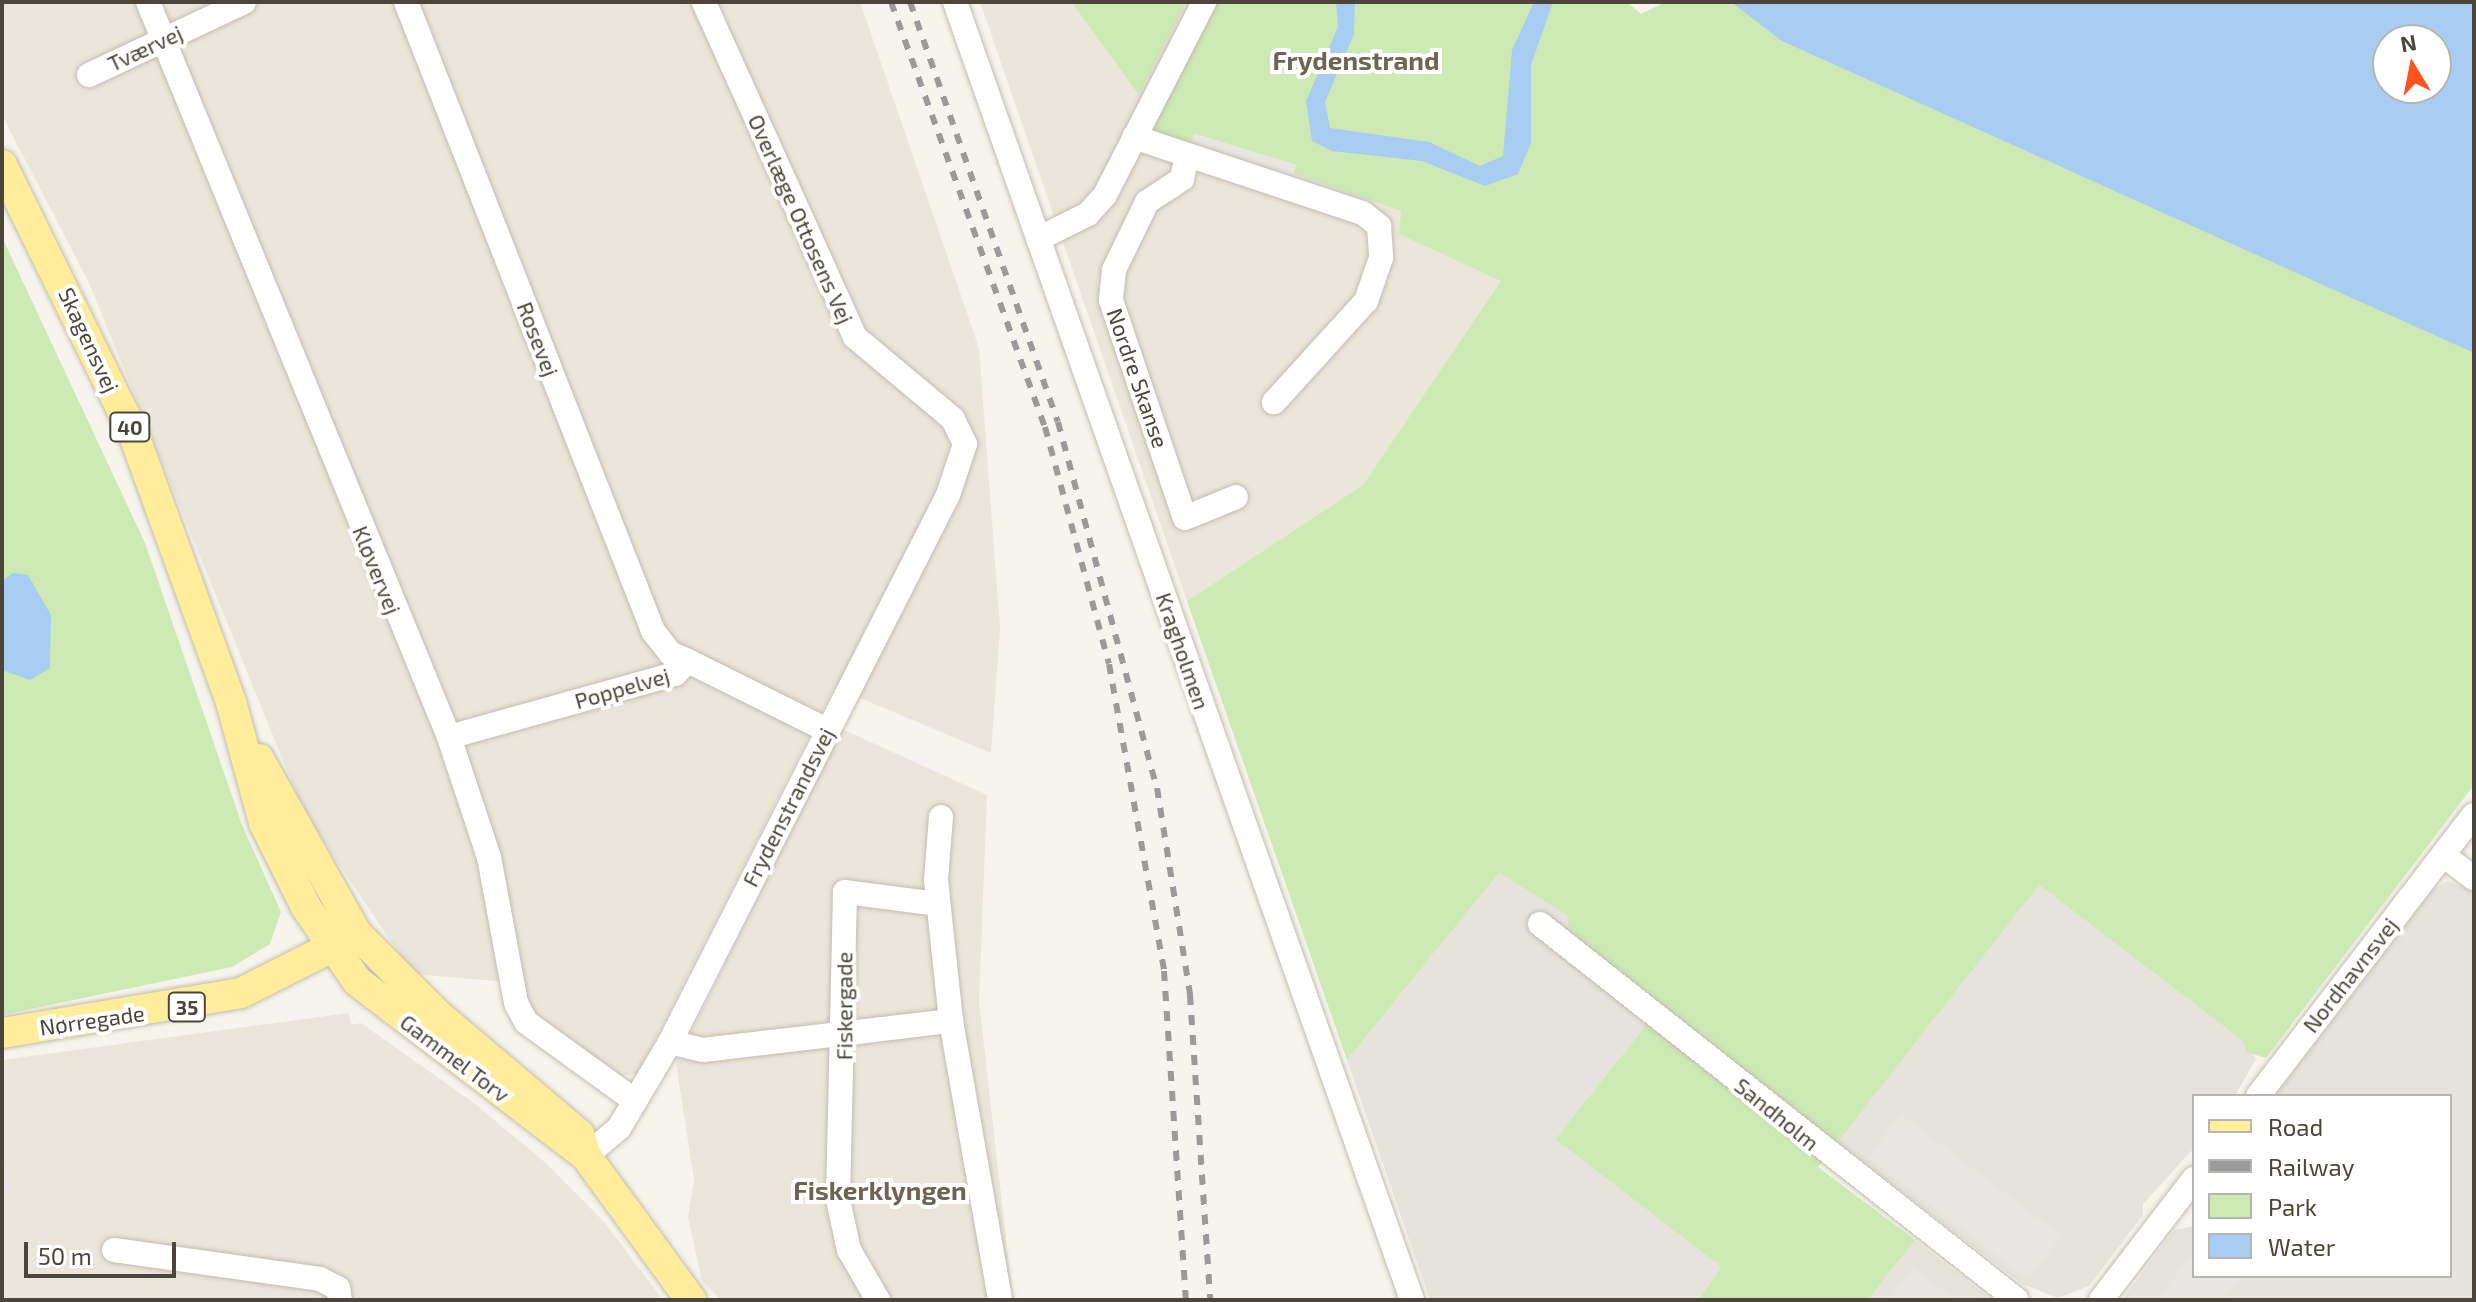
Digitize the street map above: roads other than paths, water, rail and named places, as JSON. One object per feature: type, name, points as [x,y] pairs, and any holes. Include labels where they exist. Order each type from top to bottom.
[{"type":"main road","name":"Skagensvej","points":[[2,165],[132,430],[231,702],[264,823],[331,950]]},
{"type":"main road","name":"Skagensvej","points":[[231,702],[357,934]]},
{"type":"main road","name":"Nørregade","points":[[2,1033],[200,1004],[241,993],[331,950],[357,934]]},
{"type":"main road","name":"Gammel Torv","points":[[357,934],[438,1015],[579,1134],[586,1156]]},
{"type":"main road","name":"Gammel Torv","points":[[331,950],[407,1022],[586,1156],[691,1300]]},
{"type":"street","name":"Kløvervej","points":[[148,2],[449,737],[489,857],[516,1003],[526,1022],[635,1101]]},
{"type":"street","name":"Tværvej","points":[[89,75],[244,2]]},
{"type":"street","name":"Rosevej","points":[[406,2],[653,631],[670,653],[688,661]]},
{"type":"street","name":"Overlæge Ottosens Vej","points":[[704,2],[855,337],[953,419],[965,444]]},
{"type":"street","name":"Kragholmen","points":[[955,2],[1412,1300]]},
{"type":"street","points":[[1038,239],[1088,214],[1134,137],[1204,2]]},
{"type":"street","points":[[1134,137],[1186,159],[1363,213],[1379,226],[1381,258],[1366,301],[1312,368],[1274,402]]},
{"type":"street","name":"Nordre Skanse","points":[[1186,159],[1182,179],[1147,202],[1114,270],[1111,300],[1185,518],[1236,497]]},
{"type":"street","name":"Frydenstrandsvej","points":[[586,1156],[619,1128],[670,1042],[948,495],[965,444]]},
{"type":"street","name":"Poppelvej","points":[[449,737],[675,674],[688,661],[827,730]]},
{"type":"street","name":"Nordhavnsvej","points":[[2260,1094],[2474,815]]},
{"type":"street","points":[[941,817],[938,904],[951,1021],[1000,1300]]},
{"type":"street","points":[[2443,855],[2474,878]]},
{"type":"street","name":"Fiskergade","points":[[878,1300],[849,1250],[838,1200],[836,1115],[845,1038],[845,892],[938,904]]},
{"type":"street","name":"Sandholm","points":[[1540,924],[2017,1300]]},
{"type":"street","points":[[670,1042],[703,1050],[783,1036],[845,1038],[951,1021]]},
{"type":"street","points":[[2101,1300],[2192,1182]]},
{"type":"street","points":[[114,1250],[320,1279],[338,1288],[340,1300]]},
{"type":"water","points":[[1336,2],[1355,2],[1354,34],[1325,102],[1330,128],[1429,142],[1480,166],[1503,156],[1512,50],[1534,2],[1553,2],[1531,65],[1531,143],[1518,174],[1485,186],[1422,161],[1332,151],[1312,141],[1306,101],[1338,27]]},
{"type":"water","points":[[1731,2],[2474,2],[2474,353],[1782,41]]},
{"type":"water","points":[[13,573],[28,575],[51,615],[50,668],[30,680],[2,670],[2,581]]},
{"type":"railway","points":[[891,2],[1045,427],[1109,664],[1164,971],[1186,1300]]},
{"type":"railway","points":[[910,2],[1058,422],[1157,788],[1190,995],[1210,1300]]},
{"type":"district","name":"Frydenstrand","points":[[1356,60]]},
{"type":"district","name":"Fiskerklyngen","points":[[880,1190]]}]
